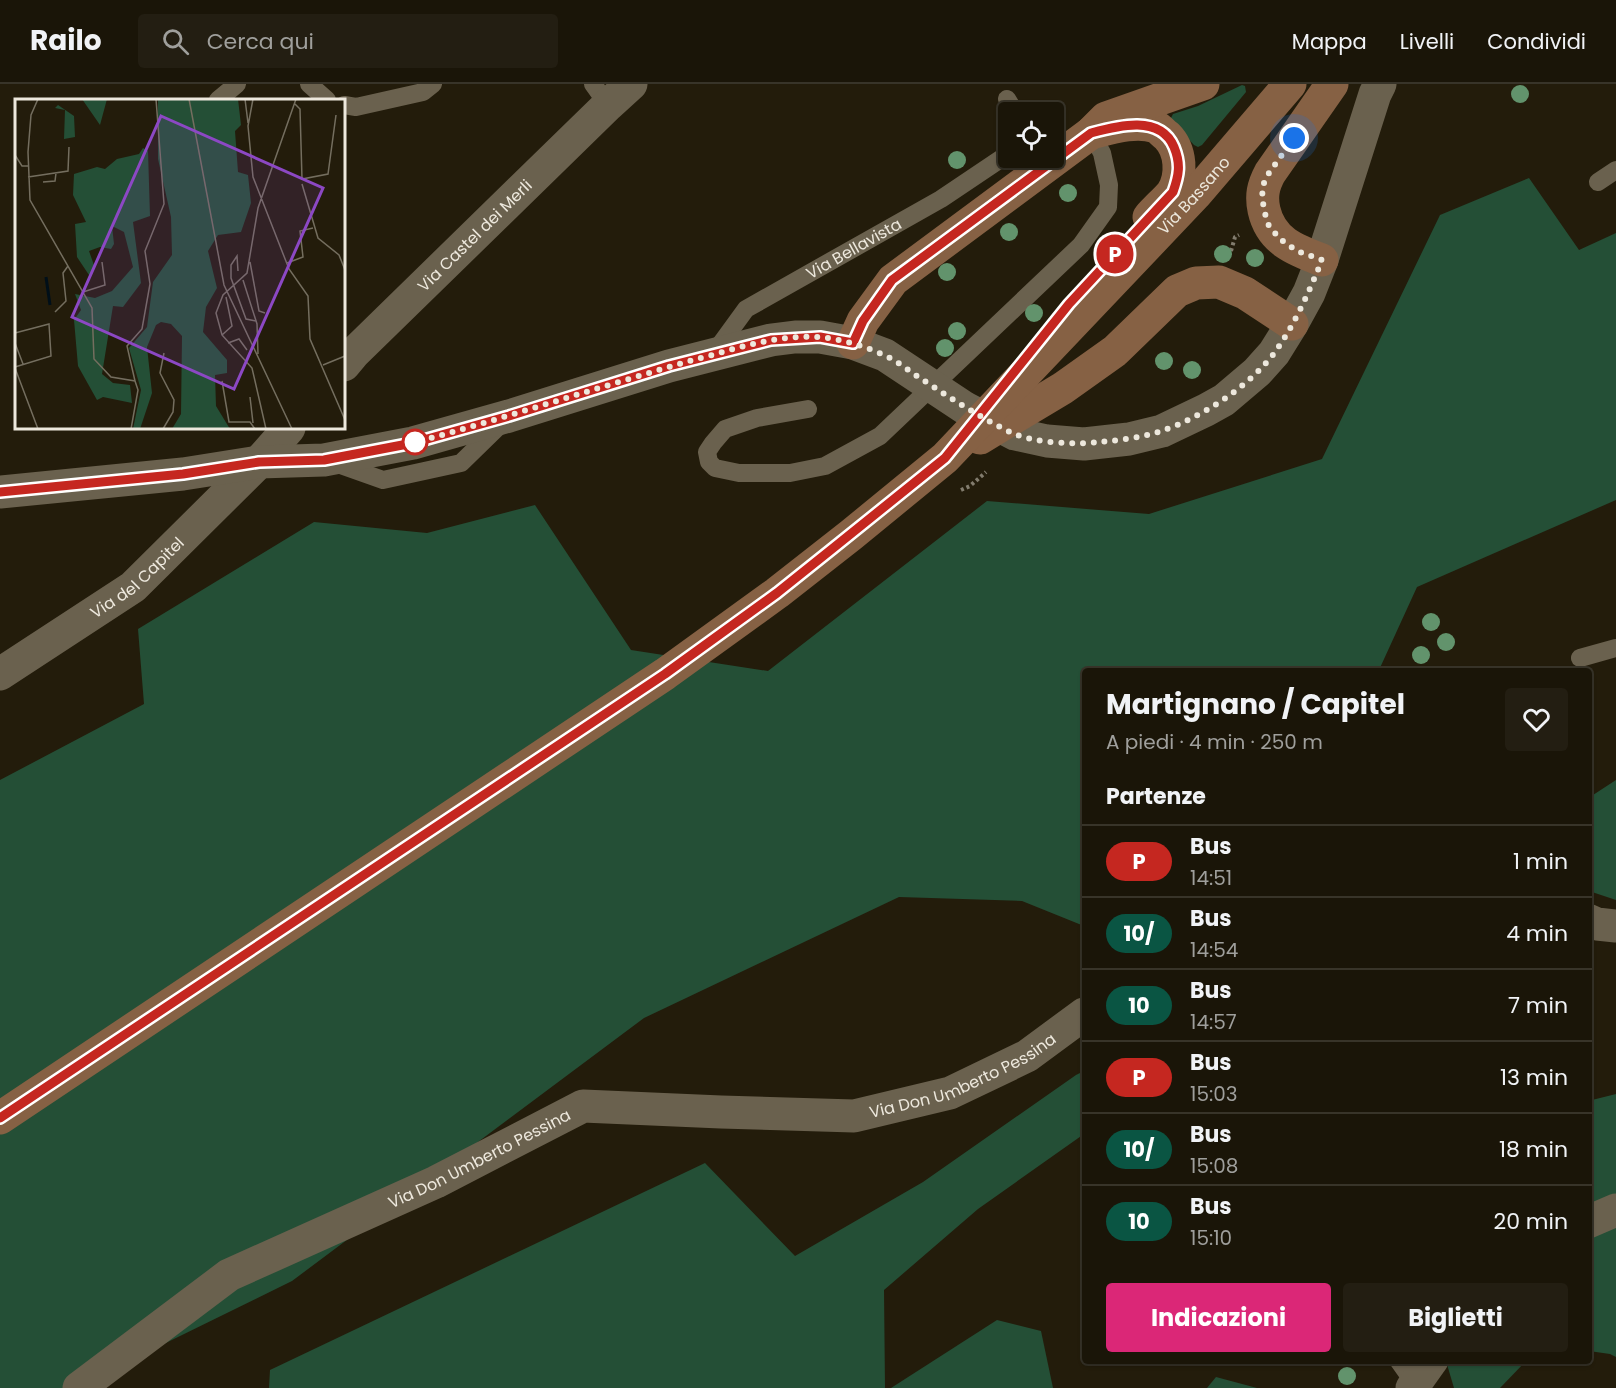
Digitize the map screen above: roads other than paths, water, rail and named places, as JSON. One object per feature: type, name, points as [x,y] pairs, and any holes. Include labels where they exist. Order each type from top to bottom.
[{"type":"main road","points":[[853,343],[863,321],[892,280],[1091,133],[1106,118],[1203,84]]},
{"type":"main road","name":"Via Bassano","points":[[0,1118],[665,674],[777,593],[945,458],[1195,195],[1290,84]]},
{"type":"main road","points":[[1322,260],[1297,251],[1280,239],[1269,226],[1262,198],[1263,185],[1269,173],[1332,84]]},
{"type":"main road","points":[[945,458],[1069,304],[1173,192],[1178,178],[1179,158],[1172,142],[1158,128],[1142,125],[1113,127],[1091,133]]},
{"type":"main road","points":[[945,458],[1063,388],[1115,351],[1177,291],[1196,283],[1219,282],[1245,293],[1292,324]]},
{"type":"street","points":[[0,492],[183,474],[259,462],[324,460],[413,443],[669,366],[771,340],[795,338],[820,337],[853,343],[885,355],[965,408],[1015,434],[1047,441],[1084,444],[1129,439],[1162,431],[1224,400],[1257,372],[1274,353],[1309,293],[1380,84]]},
{"type":"street","name":"Via Castel dei Merli","points":[[345,364],[611,91]]},
{"type":"street","points":[[259,462],[288,429]]},
{"type":"street","name":"Via del Capitel","points":[[0,674],[133,587],[259,462]]},
{"type":"street","points":[[1592,922],[1616,926]]},
{"type":"street","name":"Via Don Umberto Pessina","points":[[79,1388],[229,1275],[436,1182],[583,1106],[854,1116],[950,1093],[1027,1056],[1082,1015]]},
{"type":"street","points":[[1592,1220],[1616,1210]]},
{"type":"lane","points":[[219,99],[237,84]]},
{"type":"lane","points":[[309,84],[326,99]]},
{"type":"lane","points":[[345,105],[356,107],[423,93],[433,84]]},
{"type":"lane","points":[[808,409],[757,418],[725,429],[707,452],[710,462],[715,468],[739,473],[790,473],[825,466],[880,436],[1081,245],[1108,207],[1109,185],[1102,153],[1091,133]]},
{"type":"lane","name":"Via Bellavista","points":[[713,354],[746,309],[941,199],[998,160]]},
{"type":"lane","points":[[1598,182],[1616,170]]},
{"type":"lane","points":[[1580,657],[1616,648]]}]
